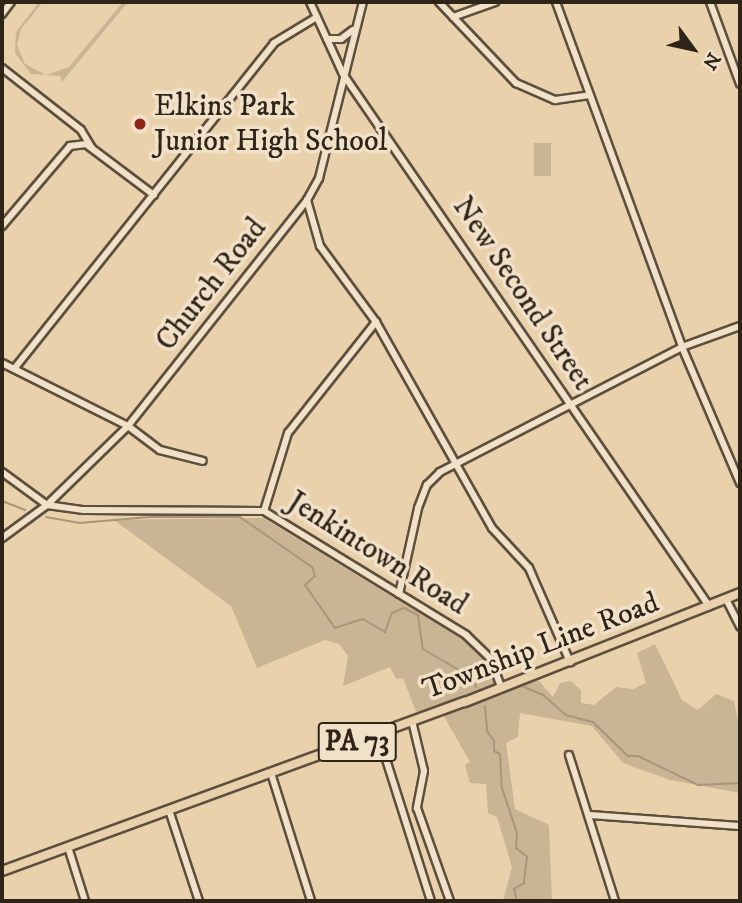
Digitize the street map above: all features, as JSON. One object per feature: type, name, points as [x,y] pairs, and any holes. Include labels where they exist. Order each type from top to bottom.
[{"type":"main road","name":"Township Line Road","points":[[2,871],[378,734],[569,662],[740,593]]},
{"type":"street","points":[[2,14],[11,2]]},
{"type":"street","name":"New Second Street","points":[[310,2],[343,74],[709,606]]},
{"type":"street","name":"Church Road","points":[[2,538],[47,505],[128,426],[307,200],[319,178],[363,2]]},
{"type":"street","points":[[439,2],[516,83],[555,100],[590,95]]},
{"type":"street","points":[[453,17],[495,2]]},
{"type":"street","points":[[555,2],[682,346],[740,483]]},
{"type":"street","points":[[710,2],[740,84]]},
{"type":"street","points":[[14,369],[274,43],[317,18]]},
{"type":"street","points":[[327,39],[341,40],[355,29]]},
{"type":"street","points":[[2,68],[81,130],[92,148]]},
{"type":"street","points":[[2,226],[70,146],[86,144],[154,195]]},
{"type":"street","points":[[307,200],[320,246],[376,322],[492,528],[530,568],[569,662]]},
{"type":"street","points":[[264,511],[288,433],[376,322]]},
{"type":"street","points":[[399,594],[427,485],[454,462],[682,346],[740,326]]},
{"type":"street","points":[[2,363],[128,426],[160,450],[203,461]]},
{"type":"street","name":"Jenkintown Road","points":[[2,472],[47,505],[84,510],[264,511],[466,635],[490,658],[501,687]]},
{"type":"street","points":[[726,599],[740,627]]},
{"type":"street","points":[[412,721],[424,771],[416,808],[450,901]]},
{"type":"street","points":[[378,734],[431,901]]},
{"type":"street","points":[[569,755],[615,901]]},
{"type":"street","points":[[271,773],[311,901]]},
{"type":"street","points":[[169,810],[199,901]]},
{"type":"street","points":[[590,816],[740,826]]},
{"type":"street","points":[[68,847],[85,901]]},
{"type":"shaded area","points":[[39,2],[43,2],[21,29],[17,45],[25,64],[46,75],[69,67],[123,2],[128,2],[62,82],[60,76],[31,74],[15,53],[16,32]]},
{"type":"shaded area","points":[[534,143],[551,143],[551,176],[534,176]]},
{"type":"shaded area","points":[[263,518],[461,639],[485,657],[496,680],[539,681],[553,697],[560,683],[571,681],[581,690],[581,703],[594,705],[616,687],[633,689],[646,683],[637,653],[655,644],[682,700],[698,710],[716,694],[734,701],[740,733],[740,793],[670,780],[623,763],[592,726],[520,713],[518,737],[506,743],[515,809],[549,825],[552,899],[503,901],[512,867],[497,817],[488,813],[486,784],[470,783],[465,765],[470,762],[438,706],[416,712],[403,678],[396,679],[390,667],[343,686],[348,656],[339,644],[325,640],[257,668],[231,606],[114,520]]},
{"type":"waterway","points":[[2,501],[25,510]]},
{"type":"waterway","points":[[46,517],[79,523],[150,517],[240,517],[312,567],[315,576],[305,585],[335,628],[363,619],[385,632],[392,613],[404,608],[418,615],[423,649],[471,677],[492,675]]},
{"type":"waterway","points":[[472,678],[476,687]]},
{"type":"waterway","points":[[524,687],[543,695],[566,715],[593,722],[628,756],[638,756],[698,785],[740,783]]},
{"type":"waterway","points":[[485,706],[487,731],[494,741],[494,751],[500,754],[502,788],[517,833],[516,848],[527,857],[524,883],[514,889],[517,901]]},
{"type":"place","name":"Elkins Park Junior High School","points":[[140,124]]}]
